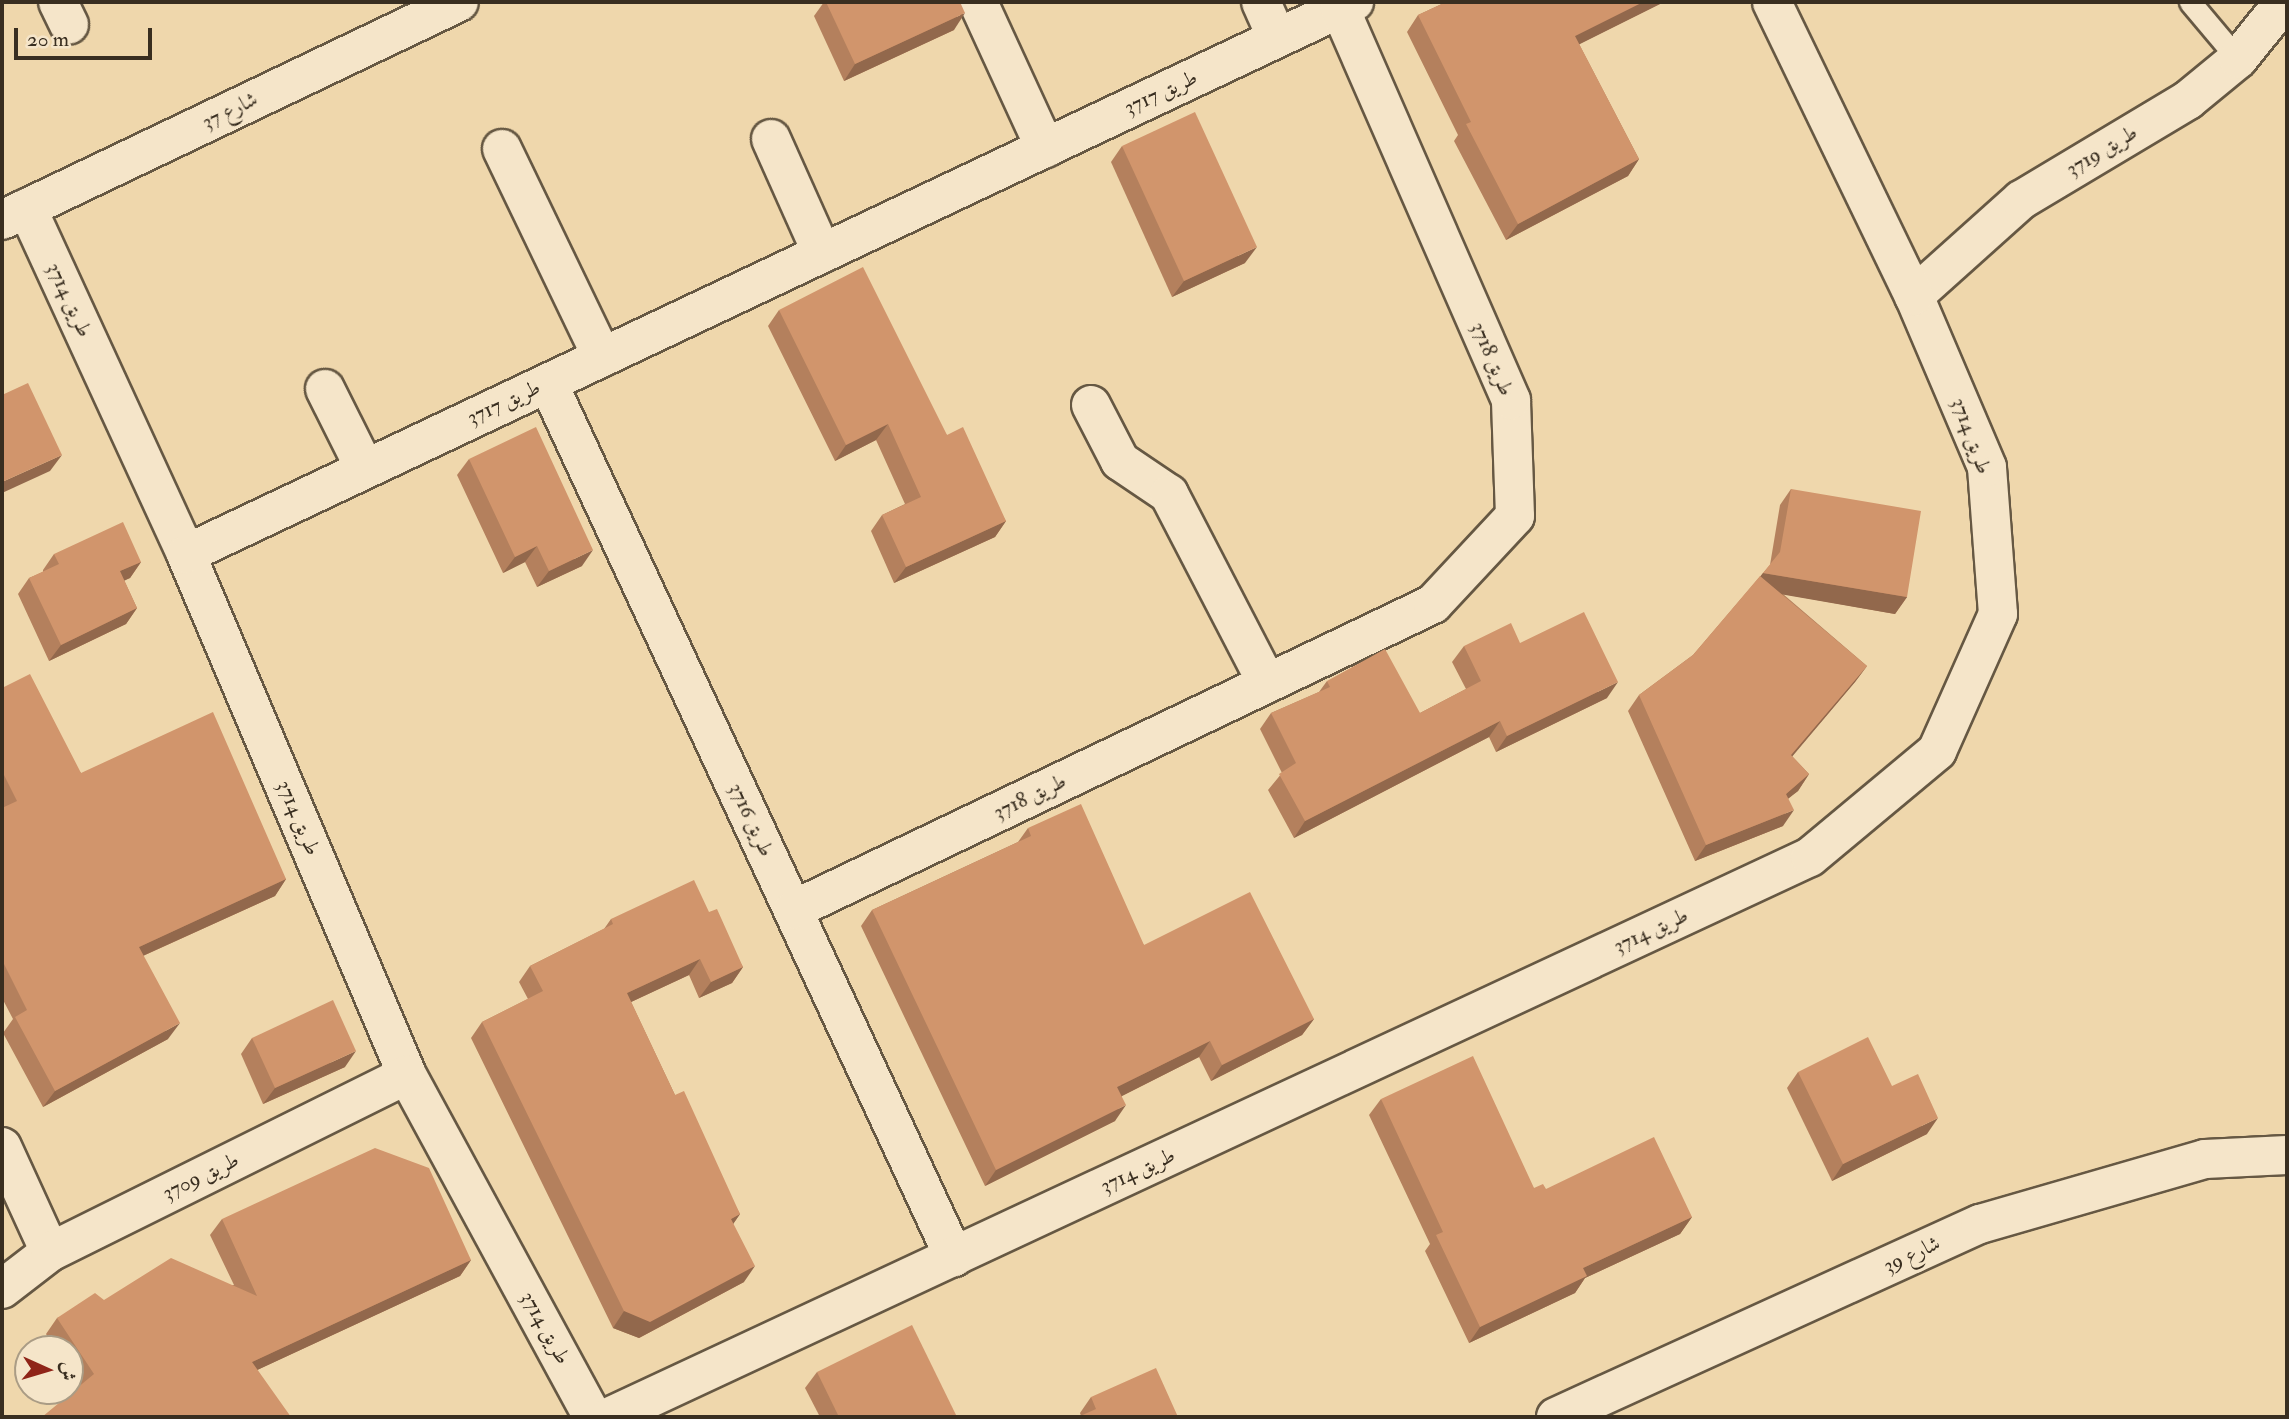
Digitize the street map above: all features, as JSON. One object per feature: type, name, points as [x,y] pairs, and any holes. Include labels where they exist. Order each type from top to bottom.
[{"type":"street","name":"شارع 37","points":[[14,214],[459,2]]},
{"type":"street","points":[[978,2],[1045,148]]},
{"type":"street","points":[[1261,2],[1277,38]]},
{"type":"street","name":"طريق 3714","points":[[609,1417],[1810,857],[1937,751],[1998,614],[1987,467],[1914,296],[1772,2]]},
{"type":"street","name":"طريق 3719","points":[[1914,296],[2021,200],[2188,100],[2238,59],[2284,2]]},
{"type":"street","name":"طريق 3717","points":[[186,554],[1347,5]]},
{"type":"street","name":"طريق 3718","points":[[793,910],[1433,604],[1516,516],[1511,400],[1347,5]]},
{"type":"street","points":[[771,139],[822,253]]},
{"type":"street","points":[[502,149],[602,357]]},
{"type":"street","name":"طريق 3714","points":[[14,214],[186,554],[407,1075],[593,1417]]},
{"type":"street","name":"طريق 3716","points":[[548,383],[954,1257]]},
{"type":"street","points":[[326,389],[365,469]]},
{"type":"street","points":[[1091,405],[1121,461],[1170,494],[1267,683]]},
{"type":"street","name":"طريق 3709","points":[[2,1289],[50,1252],[407,1075]]},
{"type":"street","points":[[2,1147],[50,1252]]},
{"type":"street","name":"شارع 39","points":[[1556,1417],[1980,1224],[2206,1159],[2287,1154]]},
{"type":"lane","points":[[2190,2],[2238,59]]},
{"type":"building","points":[[826,2],[960,2],[965,13],[855,64]]},
{"type":"building","points":[[1446,2],[1643,2],[1575,36],[1639,159],[1518,224],[1466,124],[1471,122],[1418,15]]},
{"type":"building","points":[[1195,112],[1257,247],[1184,281],[1122,146]]},
{"type":"building","points":[[863,267],[947,435],[963,427],[1006,521],[906,567],[882,515],[921,497],[888,424],[846,445],[779,310]]},
{"type":"building","points":[[28,383],[62,455],[2,482],[2,395]]},
{"type":"building","points":[[536,427],[593,550],[549,571],[537,546],[515,557],[469,459]]},
{"type":"building","points":[[1791,489],[1921,511],[1907,597],[1763,573],[1780,552]]},
{"type":"building","points":[[123,522],[141,562],[120,571],[137,608],[61,645],[29,578],[59,564],[54,554]]},
{"type":"building","points":[[1760,576],[1867,666],[1791,755],[1809,774],[1786,794],[1794,810],[1706,845],[1639,695],[1693,655]]},
{"type":"building","points":[[1584,612],[1618,682],[1507,736],[1500,721],[1305,821],[1279,774],[1296,763],[1271,713],[1330,687],[1327,681],[1385,649],[1420,713],[1481,681],[1464,646],[1511,623],[1520,643]]},
{"type":"building","points":[[30,674],[81,773],[213,712],[286,879],[139,947],[180,1023],[55,1091],[15,1017],[27,1010],[2,960],[2,808],[17,801],[2,771],[2,688]]},
{"type":"building","points":[[1081,804],[1144,945],[1250,892],[1314,1019],[1222,1065],[1210,1041],[1117,1087],[1126,1105],[996,1170],[872,910],[1031,836],[1028,828]]},
{"type":"building","points":[[694,880],[709,912],[717,909],[743,967],[711,982],[700,959],[627,993],[675,1095],[684,1091],[740,1214],[731,1219],[755,1266],[650,1322],[624,1311],[482,1022],[543,991],[530,966],[613,924],[611,919]]},
{"type":"building","points":[[333,1000],[356,1051],[275,1088],[252,1038]]},
{"type":"building","points":[[1868,1037],[1892,1086],[1918,1074],[1938,1118],[1843,1164],[1798,1072]]},
{"type":"building","points":[[1473,1056],[1534,1188],[1543,1184],[1546,1189],[1654,1137],[1692,1217],[1583,1268],[1587,1276],[1480,1327],[1436,1235],[1443,1232],[1381,1099]]},
{"type":"building","points":[[375,1148],[429,1168],[471,1260],[252,1362],[291,1417],[42,1417],[57,1405],[84,1405],[84,1382],[94,1374],[84,1359],[84,1335],[68,1335],[57,1318],[95,1293],[104,1300],[171,1258],[257,1296],[222,1219]]},
{"type":"building","points":[[912,1325],[957,1417],[839,1417],[817,1372]]},
{"type":"building","points":[[1156,1368],[1178,1417],[1078,1417],[1096,1409],[1091,1397]]}]
